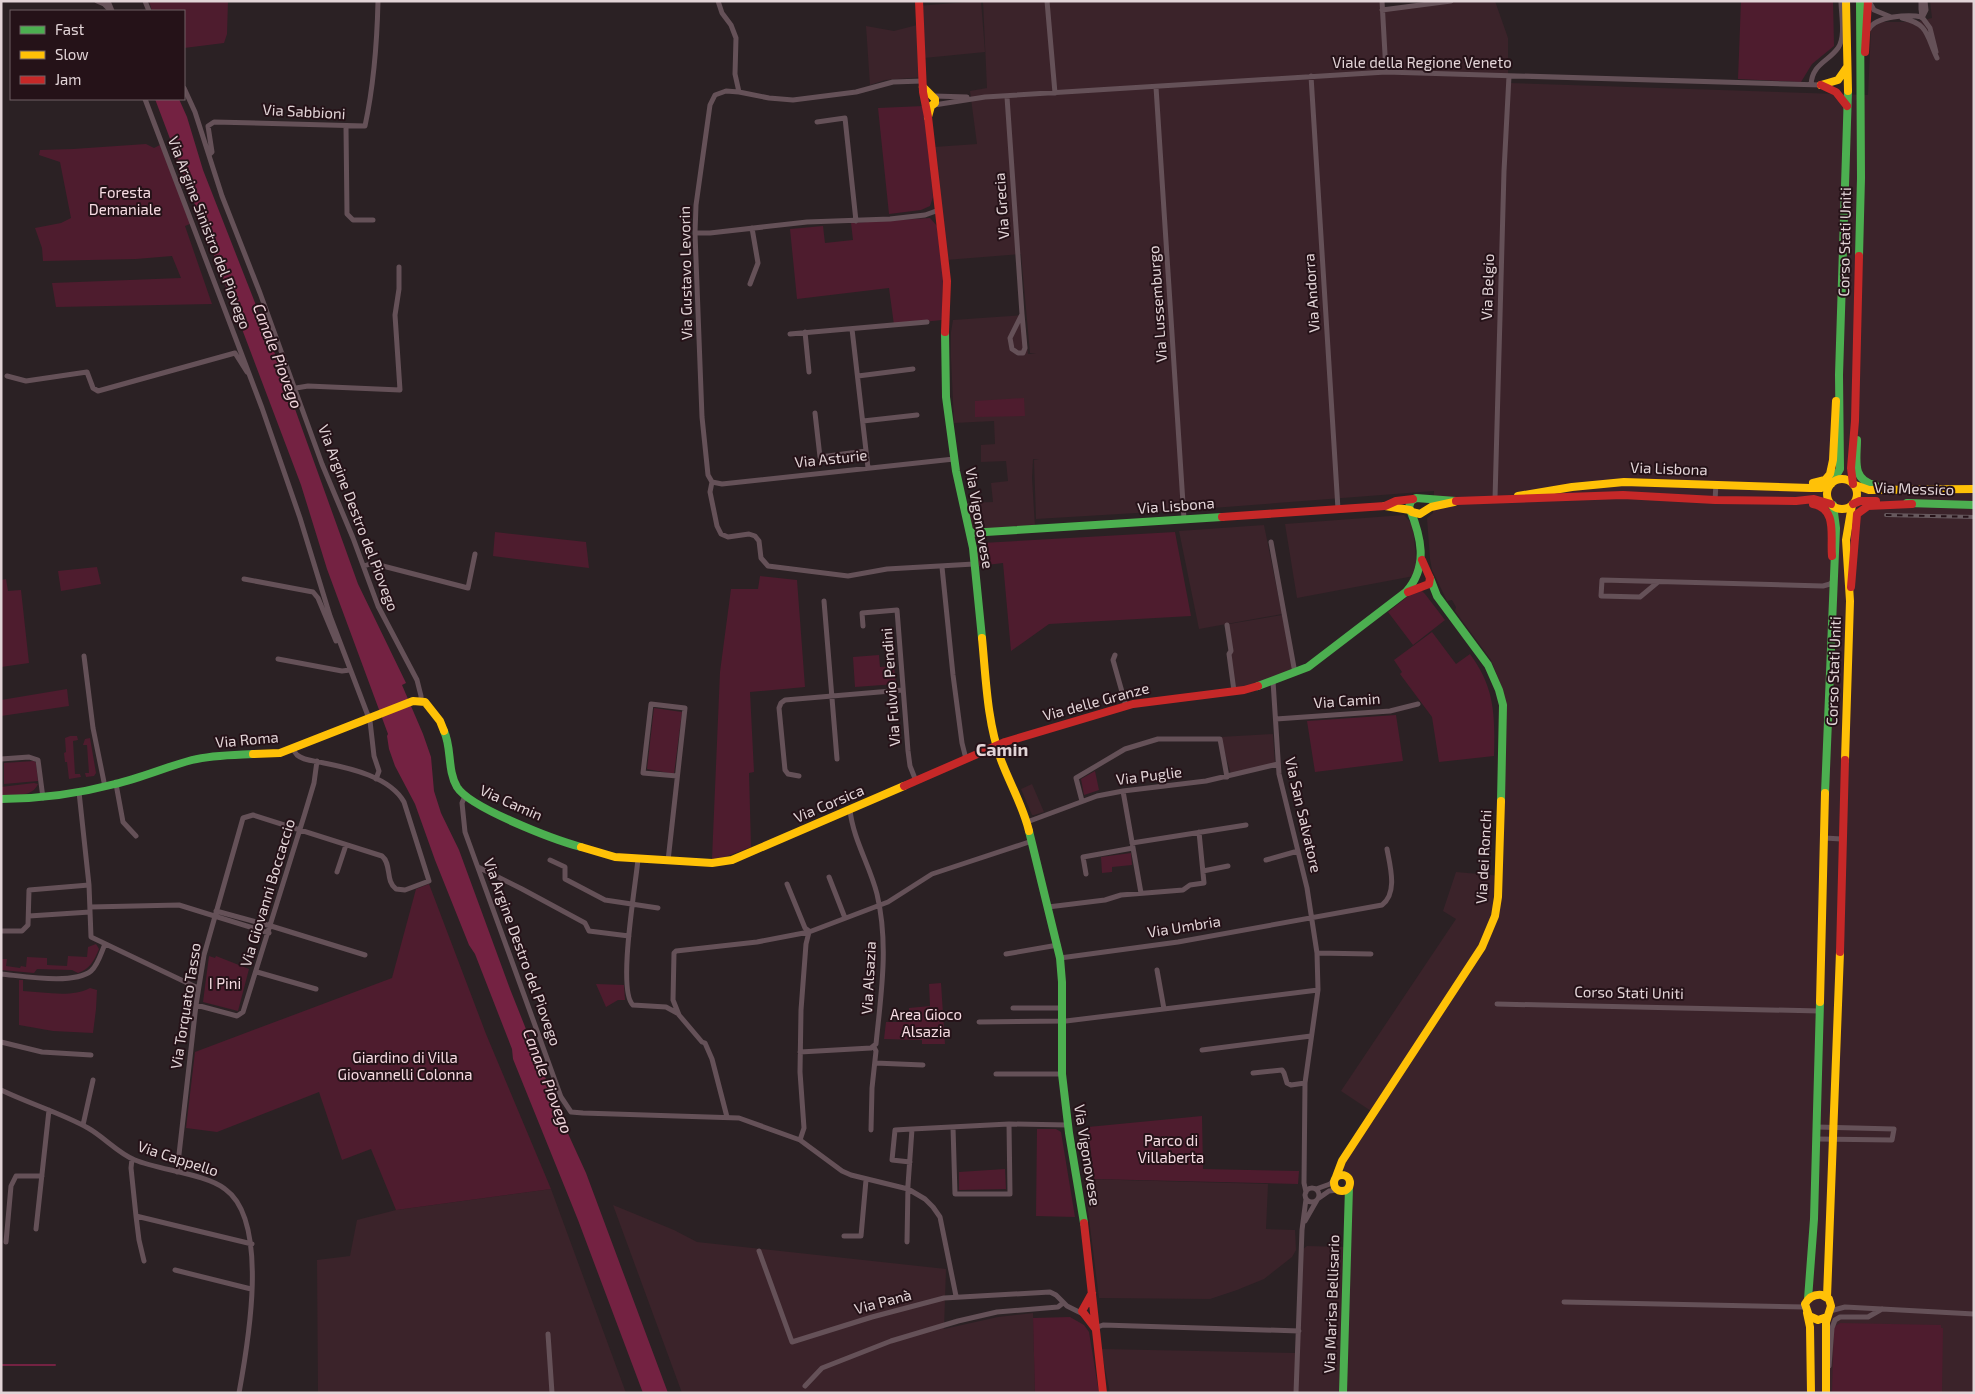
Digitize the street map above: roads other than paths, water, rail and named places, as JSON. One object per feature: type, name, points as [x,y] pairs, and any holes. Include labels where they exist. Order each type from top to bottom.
[{"type":"street","points":[[97,1],[104,4],[110,10]]},
{"type":"street","name":"Via Sabbioni","points":[[209,155],[212,152],[208,126],[214,122],[346,127],[365,126],[378,46],[378,1]]},
{"type":"street","points":[[718,1],[722,13],[732,25],[736,38],[735,74],[739,92]]},
{"type":"street","name":"Via Vigonovese","points":[[919,1],[922,84],[930,101],[928,117],[946,281],[944,371],[954,459],[970,533],[986,684],[996,746],[1027,822],[1058,945],[1062,982],[1062,1074],[1092,1293],[1087,1311]]},
{"type":"street","points":[[1048,1],[1055,92]]},
{"type":"street","points":[[1382,1],[1386,72]]},
{"type":"street","points":[[1382,10],[1451,1]]},
{"type":"street","points":[[1811,85],[1812,74],[1838,48],[1841,37],[1841,1]]},
{"type":"street","points":[[1848,1],[1848,89]]},
{"type":"street","name":"Corso Stati Uniti","points":[[1832,483],[1840,469],[1839,375],[1848,108],[1848,1]]},
{"type":"street","name":"Corso Stati Uniti","points":[[1854,484],[1851,468],[1855,421],[1861,122],[1860,1]]},
{"type":"street","points":[[1861,122],[1869,1]]},
{"type":"street","points":[[1869,1],[1874,10],[1919,23],[1926,32],[1937,58],[1930,28],[1922,17],[1921,1]]},
{"type":"street","points":[[1919,23],[1926,10],[1925,1]]},
{"type":"street","points":[[1866,37],[1870,26],[1874,22],[1915,15],[1922,17]]},
{"type":"street","points":[[1821,85],[1838,80],[1847,67]]},
{"type":"street","name":"Viale della Regione Veneto","points":[[930,101],[1386,72],[1821,85]]},
{"type":"street","name":"Via Andorra","points":[[1311,76],[1338,509]]},
{"type":"street","name":"Via Belgio","points":[[1495,498],[1509,76]]},
{"type":"street","name":"Via Gustavo Levorin","points":[[922,84],[893,82],[856,92],[793,100],[728,91],[718,93],[713,97],[710,104],[696,204],[695,232],[702,419],[708,475],[712,482],[710,492],[718,530],[728,537],[749,534],[755,536],[759,541],[761,558],[765,564],[775,568],[848,576],[887,569],[942,567]]},
{"type":"street","points":[[1821,85],[1838,93],[1848,108]]},
{"type":"street","name":"Via Lussemburgo","points":[[1156,87],[1184,519]]},
{"type":"street","name":"Via Argine Destro del Piovego","points":[[185,90],[195,112],[222,196],[296,388],[322,464],[364,566],[382,616],[412,669],[421,696],[417,701]]},
{"type":"street","name":"Via Grecia","points":[[1007,97],[1025,348],[1023,353],[1018,354],[1012,349],[1010,338],[1022,314]]},
{"type":"street","name":"Via Argine Sinistro del Piovego","points":[[145,100],[250,376],[288,482],[343,652],[369,718],[374,756],[379,771],[376,780]]},
{"type":"street","points":[[817,122],[845,118],[856,221]]},
{"type":"street","points":[[346,127],[346,214],[353,220],[373,220]]},
{"type":"street","points":[[695,232],[705,233],[814,222],[856,221],[939,214]]},
{"type":"street","points":[[750,284],[758,263],[752,228]]},
{"type":"street","points":[[296,388],[308,386],[400,390],[395,323],[399,267]]},
{"type":"street","points":[[790,334],[928,322]]},
{"type":"street","points":[[852,329],[868,468]]},
{"type":"street","points":[[805,332],[809,372]]},
{"type":"street","name":"Via Argine Sinistro del Piovego","points":[[7,376],[26,381],[87,372],[93,388],[98,391],[235,354],[250,376]]},
{"type":"street","points":[[858,376],[913,369]]},
{"type":"street","points":[[1768,486],[1817,483],[1827,478],[1830,474],[1839,375]]},
{"type":"street","points":[[815,413],[820,457],[866,451]]},
{"type":"street","points":[[863,421],[918,415]]},
{"type":"street","points":[[1855,421],[1859,478],[1869,485],[1909,489]]},
{"type":"street","name":"Via Asturie","points":[[712,482],[722,484],[954,459]]},
{"type":"street","points":[[1846,479],[1854,484],[1857,495],[1853,504],[1843,509],[1832,504],[1827,494],[1832,483],[1846,479]]},
{"type":"street","points":[[1623,495],[1624,482]]},
{"type":"street","name":"Via Lisbona","points":[[1506,498],[1572,487],[1624,482],[1817,488],[1832,483]]},
{"type":"street","points":[[1716,484],[1716,500]]},
{"type":"street","name":"Via Messico","points":[[1854,484],[1869,490],[1974,489]]},
{"type":"street","name":"Via Lisbona","points":[[1384,506],[1396,501],[1417,499],[1456,501],[1506,498],[1532,500],[1623,495],[1716,500],[1816,500],[1832,504]]},
{"type":"street","points":[[1420,540],[1410,504],[1417,499],[1426,503],[1420,540],[1421,557],[1417,577],[1418,586],[1423,587],[1429,584],[1429,577],[1421,557]]},
{"type":"street","name":"Via Lisbona","points":[[970,533],[1384,506],[1411,511],[1417,515],[1431,507],[1456,501]]},
{"type":"street","points":[[1658,582],[1640,596],[1602,596],[1602,580],[1823,586],[1830,584],[1834,576],[1831,547],[1832,519],[1828,510],[1821,505],[1796,501]]},
{"type":"street","name":"Via Messico","points":[[1853,504],[1860,501],[1974,505]]},
{"type":"street","name":"Corso Stati Uniti","points":[[1808,1299],[1814,1219],[1827,724],[1836,519],[1832,504]]},
{"type":"street","name":"Corso Stati Uniti","points":[[1829,1300],[1841,839],[1850,601],[1847,575],[1848,528],[1853,504]]},
{"type":"street","points":[[1850,601],[1857,514],[1861,508],[1869,506],[1912,504]]},
{"type":"street","points":[[1271,542],[1295,673]]},
{"type":"street","points":[[364,566],[370,564],[379,565],[468,588],[475,554]]},
{"type":"street","points":[[966,759],[962,743],[953,675],[942,567],[974,564]]},
{"type":"street","points":[[1417,577],[1424,573],[1429,577]]},
{"type":"street","name":"Via delle Granze","points":[[996,746],[1052,726],[1126,706],[1148,701],[1234,691],[1295,673],[1320,658],[1406,592],[1417,577]]},
{"type":"street","name":"Via dei Ronchi","points":[[1335,1179],[1339,1166],[1470,967],[1488,934],[1495,916],[1498,897],[1503,757],[1503,705],[1500,690],[1488,665],[1438,596],[1429,577]]},
{"type":"street","name":"Via Argine Sinistro del Piovego","points":[[244,579],[313,592],[318,598],[343,652]]},
{"type":"street","name":"Corso Stati Uniti","points":[[1823,586],[1833,596]]},
{"type":"street","name":"Via delle Granze","points":[[1406,592],[1423,587]]},
{"type":"street","name":"Via dei Ronchi","points":[[1423,587],[1438,596]]},
{"type":"street","points":[[824,601],[837,759]]},
{"type":"street","name":"Via Fulvio Pendini","points":[[863,626],[862,613],[897,610],[909,761],[916,781]]},
{"type":"street","points":[[1227,625],[1234,691]]},
{"type":"street","points":[[1115,655],[1113,660],[1126,706]]},
{"type":"street","points":[[84,656],[93,728],[105,787]]},
{"type":"street","points":[[278,659],[350,670]]},
{"type":"street","name":"Via San Salvatore","points":[[1273,681],[1278,764],[1312,917],[1318,953],[1318,990],[1305,1083],[1304,1178],[1306,1199],[1302,1230],[1296,1393]]},
{"type":"street","points":[[799,776],[788,774],[785,770],[780,702],[785,700],[903,690]]},
{"type":"street","points":[[293,748],[378,714],[417,701]]},
{"type":"street","name":"Via Camin","points":[[417,701],[429,705],[443,728],[448,744],[453,776],[457,787],[465,796],[498,815],[574,845],[615,857],[668,861]]},
{"type":"street","points":[[668,861],[685,708],[651,704],[643,773],[677,776]]},
{"type":"street","name":"Via Camin","points":[[1276,719],[1390,711],[1418,704]]},
{"type":"street","points":[[1082,801],[1076,778],[1125,749],[1158,738],[1220,739],[1227,777]]},
{"type":"street","name":"Via Corsica","points":[[668,861],[712,863],[732,860],[996,746]]},
{"type":"street","name":"Via Roma","points":[[1,799],[42,798],[80,792],[116,784],[193,760],[222,755],[280,753],[293,748],[297,755],[340,766],[376,780]]},
{"type":"street","points":[[1,759],[35,758],[40,764],[42,798]]},
{"type":"street","name":"Via Giovanni Boccaccio","points":[[196,1005],[237,1016],[242,1014],[257,972],[314,783],[317,761]]},
{"type":"street","name":"Via Puglie","points":[[1027,822],[1082,801],[1123,791],[1227,777],[1278,764]]},
{"type":"street","points":[[300,829],[382,856],[386,860],[391,884],[398,890],[405,890],[429,881],[404,802],[396,792],[376,780]]},
{"type":"street","points":[[116,784],[123,822],[136,836]]},
{"type":"street","points":[[1123,791],[1141,893]]},
{"type":"street","points":[[80,792],[92,937],[198,988]]},
{"type":"street","name":"Via Argine Destro del Piovego","points":[[465,796],[462,803],[465,832],[561,1097],[570,1112],[727,1116]]},
{"type":"street","name":"Via Alsazia","points":[[850,810],[852,824],[877,894],[885,941],[876,1044],[874,1047],[876,1051],[872,1088],[871,1130]]},
{"type":"street","name":"Via Torquato Tasso","points":[[177,1172],[198,988],[215,914],[243,818],[253,815],[300,829]]},
{"type":"street","points":[[1086,874],[1083,857],[1199,832],[1246,825]]},
{"type":"street","points":[[1048,907],[1141,893],[1183,890],[1190,885],[1204,883],[1199,832]]},
{"type":"street","points":[[1825,838],[1841,839]]},
{"type":"street","points":[[679,1015],[673,1000],[672,991],[674,953],[676,951],[757,942],[809,932],[895,898],[932,874],[1032,841]]},
{"type":"street","points":[[336,872],[346,845]]},
{"type":"street","name":"Via Umbria","points":[[1060,958],[1178,942],[1382,905],[1387,902],[1391,889],[1391,872],[1387,849]]},
{"type":"street","points":[[1266,857],[1298,851]]},
{"type":"street","points":[[638,859],[629,936],[627,985],[629,1000],[633,1005],[666,1007],[679,1015],[702,1042],[705,1043],[710,1054],[727,1116],[739,1118],[800,1140],[842,1171],[866,1180],[908,1189],[925,1199],[940,1217],[956,1296],[1050,1292],[1056,1295],[1063,1303],[1087,1311],[1095,1328],[1104,1393]]},
{"type":"street","points":[[550,860],[563,866],[565,878],[568,881],[605,900],[658,908]]},
{"type":"street","points":[[1202,871],[1228,866]]},
{"type":"street","points":[[478,867],[584,923],[589,931],[629,936]]},
{"type":"street","points":[[829,877],[845,918]]},
{"type":"street","points":[[788,884],[805,928],[809,932]]},
{"type":"street","points":[[1,931],[22,931],[28,925],[29,890],[88,885]]},
{"type":"street","points":[[29,916],[90,910],[179,905],[271,926],[365,955]]},
{"type":"street","points":[[215,914],[269,933]]},
{"type":"street","points":[[800,1140],[804,1128],[800,1052],[803,978],[809,932]]},
{"type":"street","points":[[1,974],[60,979],[78,977],[91,971],[96,965],[105,944]]},
{"type":"street","points":[[1006,954],[1058,945]]},
{"type":"street","points":[[1318,953],[1371,954]]},
{"type":"street","points":[[1157,970],[1164,1009]]},
{"type":"street","points":[[257,972],[316,989]]},
{"type":"street","points":[[979,1022],[1061,1021],[1318,990]]},
{"type":"street","name":"Corso Stati Uniti","points":[[1497,1004],[1820,1011]]},
{"type":"street","points":[[1013,1008],[1062,1008]]},
{"type":"street","points":[[1202,1050],[1311,1036]]},
{"type":"street","points":[[1,1042],[42,1052],[91,1055]]},
{"type":"street","points":[[800,1052],[874,1047]]},
{"type":"street","points":[[875,1063],[923,1065]]},
{"type":"street","points":[[1253,1073],[1282,1070],[1287,1084],[1305,1083]]},
{"type":"street","points":[[996,1074],[1062,1074]]},
{"type":"street","points":[[83,1125],[93,1080]]},
{"type":"street","name":"Via Cappello","points":[[1,1090],[83,1125],[106,1139],[132,1159],[224,1187],[235,1197],[242,1209],[252,1244],[248,1326],[239,1393]]},
{"type":"street","points":[[36,1228],[49,1110]]},
{"type":"street","points":[[910,1162],[892,1160],[895,1130],[1009,1124],[1068,1125]]},
{"type":"street","points":[[953,1127],[955,1194],[1010,1194],[1009,1124]]},
{"type":"street","points":[[1816,1138],[1892,1140],[1894,1130],[1817,1126]]},
{"type":"street","points":[[907,1242],[912,1129]]},
{"type":"street","points":[[1306,1199],[1311,1202],[1329,1191],[1344,1191],[1349,1187],[1346,1156]]},
{"type":"street","points":[[132,1159],[131,1168],[136,1216],[144,1261]]},
{"type":"street","points":[[1306,1192],[1330,1184],[1342,1175],[1348,1178]]},
{"type":"street","points":[[6,1242],[10,1186],[16,1176],[42,1176]]},
{"type":"street","points":[[1304,1178],[1318,1192],[1318,1199]]},
{"type":"street","points":[[1335,1179],[1334,1185],[1338,1191]]},
{"type":"street","points":[[844,1236],[861,1236],[866,1180]]},
{"type":"street","name":"Via Marisa Bellisario","points":[[1343,1393],[1349,1187]]},
{"type":"street","name":"Via Marisa Bellisario","points":[[1338,1191],[1349,1215]]},
{"type":"street","name":"Via San Salvatore","points":[[1304,1221],[1318,1199]]},
{"type":"street","points":[[136,1216],[252,1244]]},
{"type":"street","name":"Via Panà","points":[[759,1251],[792,1342],[872,1317],[956,1296]]},
{"type":"street","points":[[175,1270],[251,1288]]},
{"type":"street","points":[[1810,1393],[1810,1327],[1806,1310],[1808,1299],[1815,1294],[1822,1294],[1829,1300],[1845,1307],[1974,1314]]},
{"type":"street","points":[[1826,1393],[1829,1300]]},
{"type":"street","points":[[1564,1302],[1806,1310],[1814,1319],[1821,1319],[1845,1307]]},
{"type":"street","points":[[805,1386],[822,1368],[891,1342],[958,1321],[997,1312],[1058,1307],[1063,1303]]},
{"type":"street","points":[[1827,1376],[1830,1362],[1832,1328],[1835,1320],[1840,1317],[1868,1317],[1882,1308]]},
{"type":"street","points":[[1095,1328],[1103,1325],[1299,1331]]},
{"type":"street","points":[[548,1334],[552,1393]]},
{"type":"street","points":[[1098,1354],[1109,1393]]},
{"type":"waterway","points":[[1,1365],[55,1365]]},
{"type":"railway","points":[[1886,515],[1974,517]]},
{"type":"district","name":"Camin","points":[[1002,750]]},
{"type":"park label","name":"Foresta Demaniale","points":[[125,202]]},
{"type":"park label","name":"I Pini","points":[[225,984]]},
{"type":"park label","name":"Area Gioco Alsazia","points":[[926,1024]]},
{"type":"park label","name":"Giardino di Villa Giovannelli Colonna","points":[[405,1066]]},
{"type":"park label","name":"Parco di Villaberta","points":[[1171,1150]]},
{"type":"water label","name":"Canale Piovego","points":[[278,356]]},
{"type":"water label","name":"Canale Piovego","points":[[548,1081]]}]
